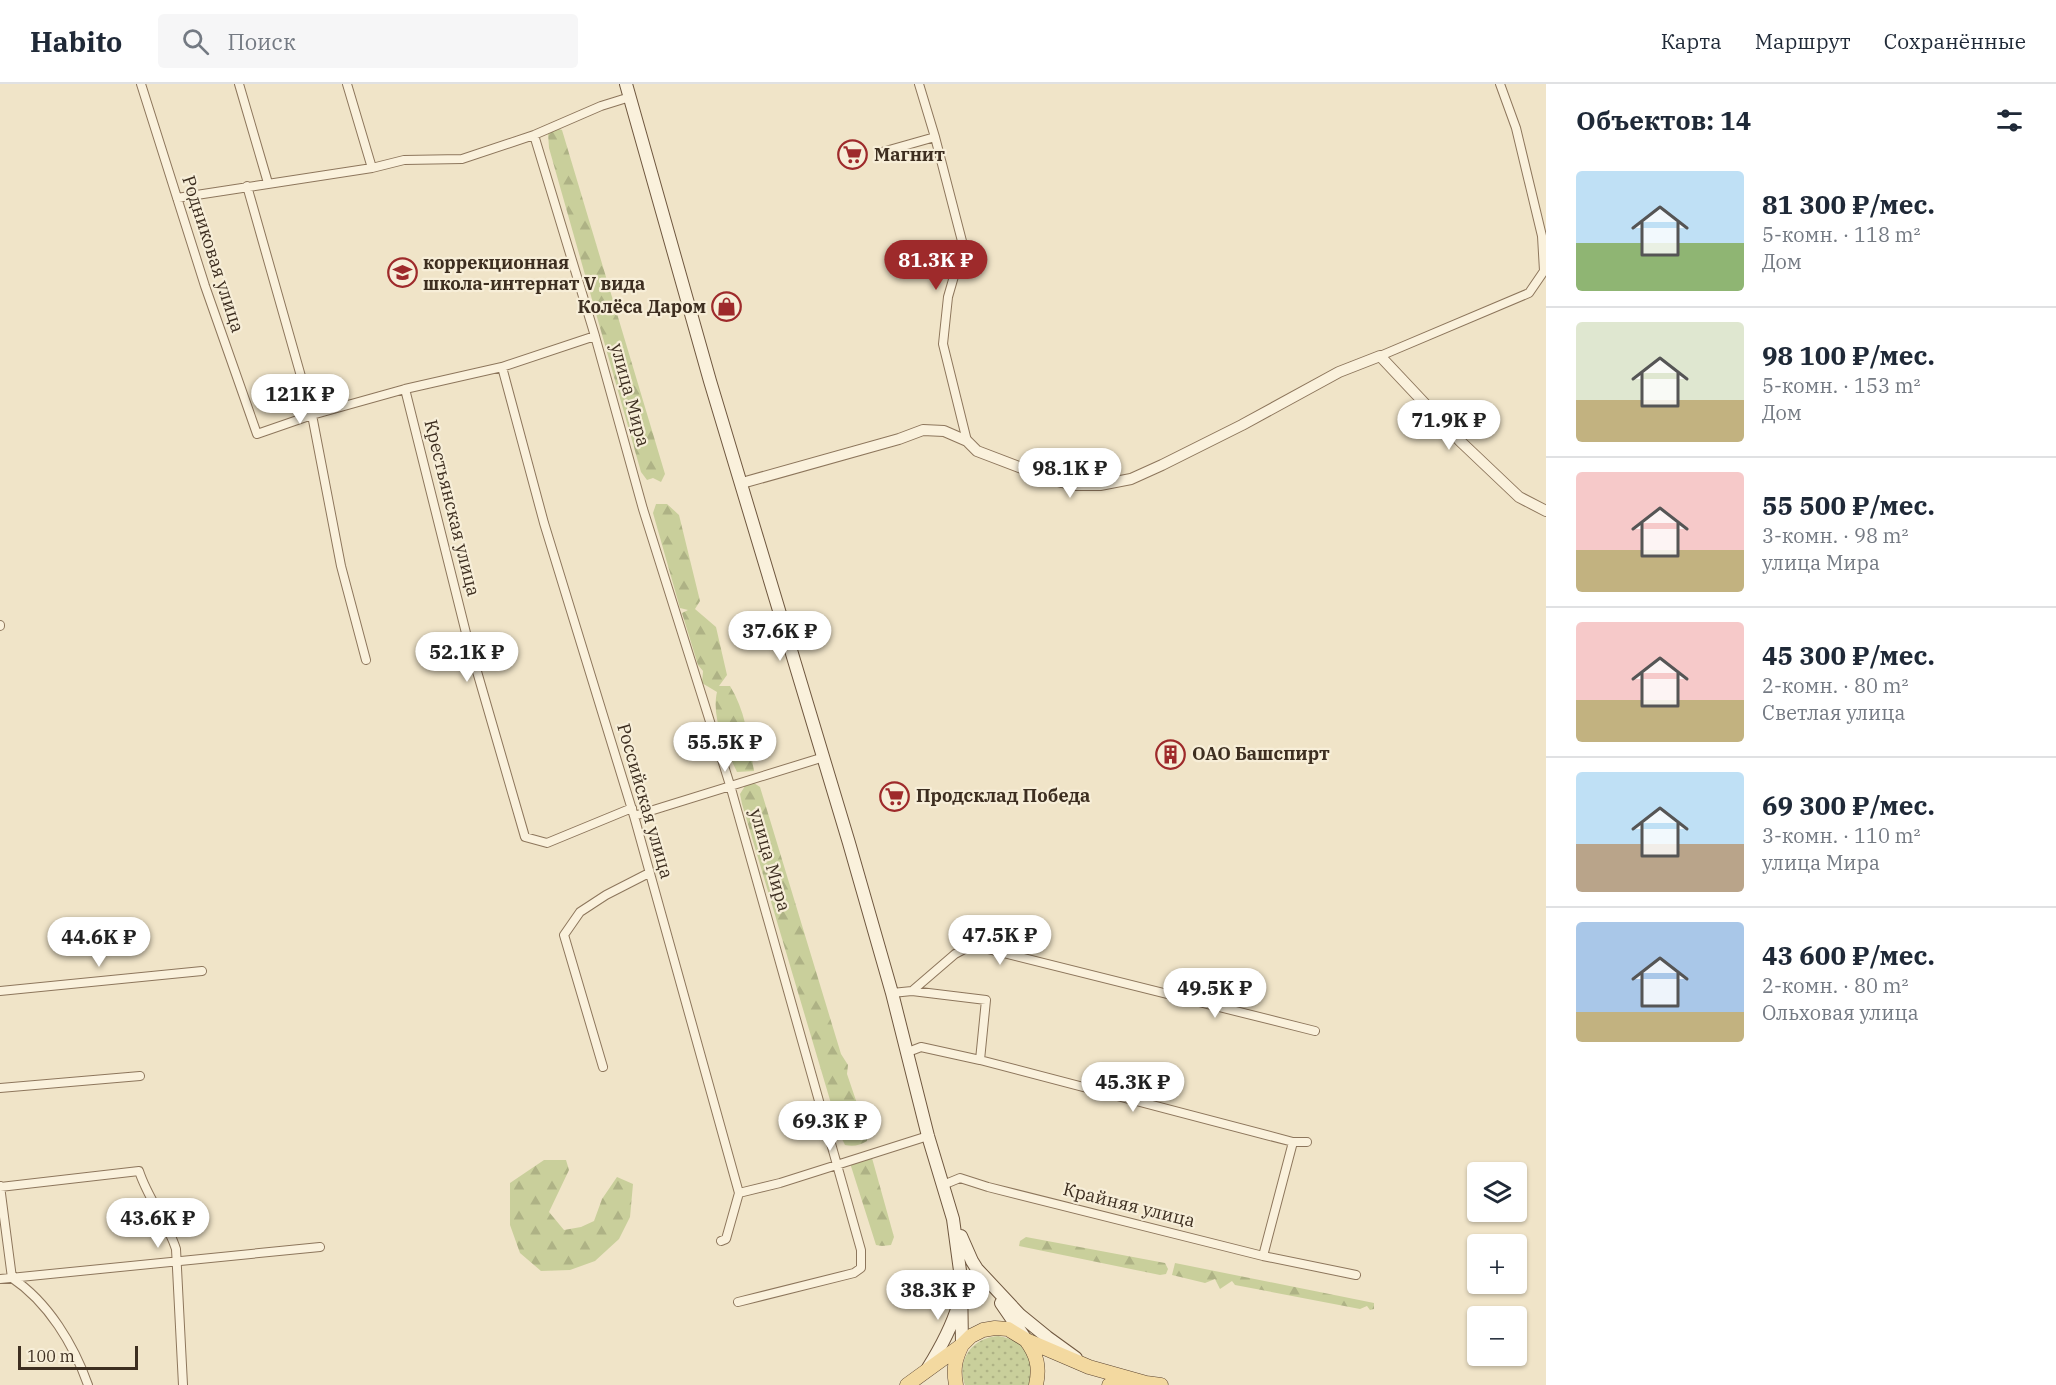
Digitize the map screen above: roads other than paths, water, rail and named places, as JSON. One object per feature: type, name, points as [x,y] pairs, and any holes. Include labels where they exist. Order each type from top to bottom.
[{"type":"main road","points":[[626,84],[892,993],[928,1136],[953,1219],[962,1278],[962,1345],[956,1358],[954,1372],[956,1385]]},
{"type":"main road","points":[[953,1219],[978,1270],[1034,1350],[1039,1373],[1036,1385]]},
{"type":"main road","points":[[978,1270],[1020,1315],[1089,1367]]},
{"type":"main road","points":[[927,1369],[943,1345],[952,1325],[962,1278]]},
{"type":"main road","points":[[907,1385],[971,1336],[983,1330],[995,1328],[1008,1329],[1026,1340],[1089,1367],[1161,1385]]},
{"type":"main road","points":[[1109,1385],[1146,1383]]},
{"type":"street","name":"Родниковая улица","points":[[141,84],[205,286],[257,434],[312,415]]},
{"type":"street","points":[[239,84],[267,183]]},
{"type":"street","points":[[347,84],[372,168]]},
{"type":"street","points":[[919,84],[963,245],[948,297],[943,344],[967,441]]},
{"type":"street","points":[[742,483],[899,439],[923,430],[944,431],[967,441],[977,451],[1053,480],[1075,485],[1100,485],[1131,479],[1242,425],[1339,372],[1528,293],[1544,271],[1542,236],[1516,128],[1500,84]]},
{"type":"street","points":[[177,198],[372,168],[404,160],[462,159],[534,135],[601,106],[630,98]]},
{"type":"street","name":"улица Мира","points":[[534,135],[595,336],[643,509],[730,785],[861,1250],[861,1268],[854,1273],[738,1302]]},
{"type":"street","points":[[882,152],[935,137]]},
{"type":"street","points":[[247,186],[312,415],[341,566],[366,660]]},
{"type":"street","points":[[312,415],[502,367],[595,336]]},
{"type":"street","points":[[1380,356],[1460,441],[1519,497],[1546,511]]},
{"type":"street","name":"Российская улица","points":[[502,367],[544,523],[633,812],[739,1193]]},
{"type":"street","name":"Крестьянская улица","points":[[405,390],[467,637],[525,837],[547,843],[633,812]]},
{"type":"street","points":[[633,812],[824,757]]},
{"type":"street","points":[[603,1067],[564,935],[580,912],[606,895],[649,873]]},
{"type":"street","points":[[912,991],[955,954],[972,945],[1315,1031]]},
{"type":"street","points":[[0,991],[201,971]]},
{"type":"street","points":[[892,993],[912,991],[986,1000],[980,1060]]},
{"type":"street","points":[[908,1052],[921,1047],[980,1060],[1293,1142],[1307,1142]]},
{"type":"street","points":[[0,1088],[140,1076]]},
{"type":"street","points":[[721,1241],[726,1239],[739,1193],[780,1183],[928,1136]]},
{"type":"street","points":[[1263,1256],[1293,1142]]},
{"type":"street","points":[[88,1385],[64,1336],[40,1301],[29,1289],[12,1278],[0,1186],[139,1171],[144,1187],[171,1233],[177,1261],[183,1385]]},
{"type":"street","name":"Крайняя улица","points":[[943,1185],[960,1178],[1263,1256],[1356,1275]]},
{"type":"street","points":[[0,1279],[320,1247]]},
{"type":"place","name":"Магнит","points":[[853,155]]},
{"type":"place","name":"коррекционная школа-интернат V вида","points":[[402,273]]},
{"type":"place","name":"Колёса Даром","points":[[727,307]]},
{"type":"place","name":"ОАО Башспирт","points":[[1171,754]]},
{"type":"place","name":"Продсклад Победа","points":[[895,796]]}]
